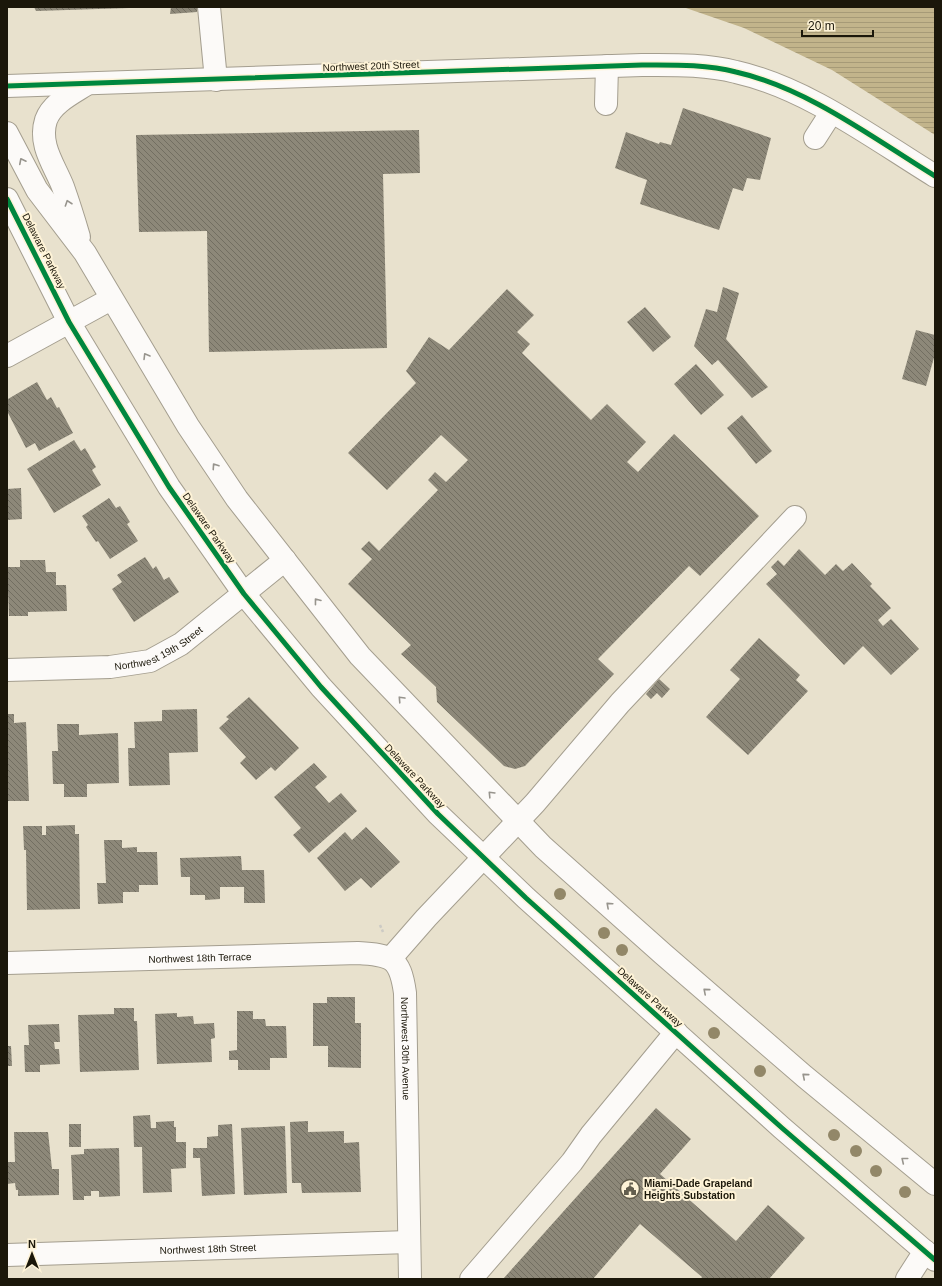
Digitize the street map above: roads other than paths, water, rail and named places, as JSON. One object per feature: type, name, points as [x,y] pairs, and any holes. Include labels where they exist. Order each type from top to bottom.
[{"type":"street","points":[[209,7],[216,80]]},
{"type":"street","name":"Northwest 20th Street","points":[[7,86],[607,66],[690,65],[735,72],[781,86],[832,113],[935,176]]},
{"type":"street","points":[[606,104],[607,66]]},
{"type":"street","points":[[85,253],[62,186],[48,157],[44,133],[46,120],[55,106],[87,84]]},
{"type":"street","points":[[815,138],[832,113]]},
{"type":"street","points":[[7,133],[37,190],[85,253],[188,426],[237,499],[360,656],[543,847],[663,954],[804,1076],[935,1184]]},
{"type":"street","name":"Delaware Parkway","points":[[7,199],[69,322],[169,487],[244,594],[321,687],[438,814],[482,857],[676,1032],[930,1255]]},
{"type":"street","points":[[7,356],[111,299]]},
{"type":"street","points":[[391,958],[482,857],[518,822],[620,703],[795,517]]},
{"type":"street","name":"Northwest 19th Street","points":[[7,670],[110,667],[150,661],[181,644],[284,560]]},
{"type":"street","name":"Northwest 18th Terrace","points":[[7,963],[358,953],[381,955],[391,958]]},
{"type":"street","name":"Northwest 30th Avenue","points":[[391,958],[397,965],[403,978],[404,993],[410,1279]]},
{"type":"street","points":[[471,1279],[572,1162],[591,1136],[676,1032]]},
{"type":"street","name":"Northwest 18th Street","points":[[7,1255],[409,1242]]},
{"type":"street","points":[[907,1279],[930,1255]]},
{"type":"place","name":"Miami-Dade Grapeland Heights Substation","points":[[630,1189]]}]
